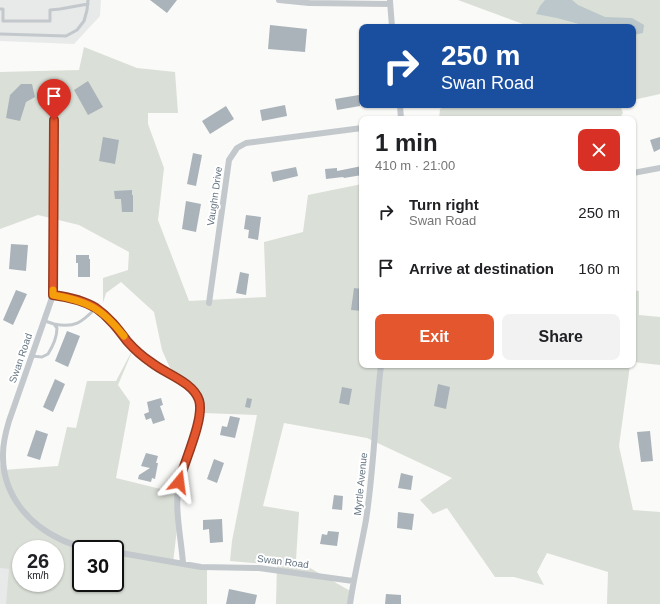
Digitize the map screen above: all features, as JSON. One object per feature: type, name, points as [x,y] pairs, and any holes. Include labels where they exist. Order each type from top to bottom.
[{"type":"street","points":[[279,0],[309,3],[390,2],[392,24]]},
{"type":"street","name":"Swan Road","points":[[54,120],[53,295],[9,420],[4,439],[3,453],[4,467],[10,491],[16,503],[32,522],[62,541],[72,543]]},
{"type":"street","name":"Vaughn Drive","points":[[210,303],[230,160],[237,148],[246,143],[359,128]]},
{"type":"street","points":[[636,172],[660,168]]},
{"type":"street","points":[[53,295],[74,299],[96,308],[106,316],[152,364],[189,387],[199,400],[201,412],[198,425],[182,469],[178,490],[177,503],[183,563]]},
{"type":"street","name":"Myrtle Avenue","points":[[350,604],[353,581],[366,520],[377,423],[381,368]]},
{"type":"street","name":"Swan Road","points":[[124,553],[201,567],[259,568],[353,581]]},
{"type":"lane","points":[[0,9],[3,9],[3,21],[50,21],[50,10],[88,2],[88,10],[84,21],[77,30],[66,36],[0,34]]},
{"type":"lane","points":[[44,320],[54,324],[73,325],[84,319],[96,308]]},
{"type":"lane","points":[[31,356],[42,356],[48,354],[52,349],[57,334],[57,328],[54,324]]},
{"type":"shaded area","points":[[0,0],[101,0],[100,16],[74,44],[0,41]]},
{"type":"shaded area","points":[[458,0],[660,0],[660,94],[636,99],[636,24],[523,24]]},
{"type":"shaded area","points":[[545,0],[572,0],[578,5],[605,17],[632,18],[644,25],[643,33],[636,34],[636,24],[579,24],[536,14]]},
{"type":"shaded area","points":[[84,47],[137,68],[175,72],[178,113],[148,113],[148,124],[164,168],[158,220],[189,301],[266,297],[264,242],[303,232],[308,195],[359,185],[359,368],[630,368],[619,446],[633,510],[660,512],[660,604],[607,604],[608,572],[547,553],[537,572],[544,585],[514,577],[495,577],[447,508],[433,514],[420,500],[452,478],[367,438],[284,423],[263,506],[299,512],[296,560],[352,592],[351,604],[276,604],[277,565],[230,561],[232,541],[257,415],[204,413],[198,393],[170,368],[162,350],[154,312],[121,282],[106,293],[103,303],[103,278],[128,270],[129,252],[79,225],[38,215],[0,229],[0,72],[79,70]]},
{"type":"shaded area","points":[[621,108],[623,113],[621,116],[439,116],[440,109]]},
{"type":"shaded area","points":[[636,290],[639,291],[639,315],[660,317],[660,365],[636,362]]},
{"type":"shaded area","points":[[134,347],[118,385],[130,402],[116,478],[181,494],[173,563],[207,569],[207,604],[6,604],[9,569],[0,568],[0,464],[3,470],[58,466],[67,427],[76,428],[87,381],[116,381]]},
{"type":"shaded area","points":[[0,554],[12,560],[11,604],[0,604]]},
{"type":"building","points":[[150,0],[177,0],[167,13]]},
{"type":"building","points":[[270,25],[307,29],[305,52],[268,49]]},
{"type":"building","points":[[88,81],[103,107],[88,115],[74,90]]},
{"type":"building","points":[[21,84],[32,84],[35,97],[26,102],[20,121],[6,118],[10,95]]},
{"type":"building","points":[[359,95],[359,106],[337,110],[335,99]]},
{"type":"building","points":[[285,105],[287,116],[262,121],[260,110]]},
{"type":"building","points":[[226,106],[234,119],[210,134],[202,121]]},
{"type":"building","points":[[103,137],[119,140],[115,164],[99,161]]},
{"type":"building","points":[[660,137],[660,149],[654,152],[650,140]]},
{"type":"building","points":[[193,153],[202,155],[196,186],[187,184]]},
{"type":"building","points":[[296,167],[298,176],[273,182],[271,172]]},
{"type":"building","points":[[359,167],[359,176],[326,179],[325,169],[337,168],[337,171]]},
{"type":"building","points":[[132,190],[133,212],[122,212],[121,199],[115,199],[114,191]]},
{"type":"building","points":[[186,201],[201,204],[196,232],[182,229]]},
{"type":"building","points":[[246,215],[261,217],[258,240],[248,238],[249,230],[244,229]]},
{"type":"building","points":[[11,244],[28,245],[26,271],[9,269]]},
{"type":"building","points":[[76,255],[89,255],[90,277],[78,277],[78,263],[76,263]]},
{"type":"building","points":[[240,272],[249,274],[246,295],[236,293]]},
{"type":"building","points":[[354,288],[359,289],[359,311],[351,310]]},
{"type":"building","points":[[16,290],[27,294],[13,325],[3,320]]},
{"type":"building","points":[[67,331],[80,336],[68,367],[55,361]]},
{"type":"building","points":[[55,379],[65,384],[53,412],[43,407]]},
{"type":"building","points":[[438,384],[450,387],[446,409],[434,406]]},
{"type":"building","points":[[342,387],[352,389],[349,405],[339,403]]},
{"type":"building","points":[[161,398],[163,405],[160,406],[165,420],[153,424],[151,418],[146,420],[144,414],[149,412],[147,402]]},
{"type":"building","points":[[247,398],[252,399],[250,408],[245,407]]},
{"type":"building","points":[[230,416],[240,418],[235,438],[220,435],[222,426],[227,427]]},
{"type":"building","points":[[36,430],[48,434],[40,460],[27,456]]},
{"type":"building","points":[[650,431],[653,461],[641,462],[637,432]]},
{"type":"building","points":[[146,453],[158,456],[155,479],[152,478],[151,482],[138,479],[139,475],[150,468],[141,466]]},
{"type":"building","points":[[214,459],[224,463],[217,483],[207,479]]},
{"type":"building","points":[[401,473],[413,476],[411,490],[398,488]]},
{"type":"building","points":[[334,495],[343,496],[342,510],[332,509]]},
{"type":"building","points":[[398,512],[414,514],[412,530],[397,528]]},
{"type":"building","points":[[222,519],[223,542],[210,543],[209,529],[203,530],[203,520]]},
{"type":"building","points":[[328,531],[339,532],[337,546],[320,544],[322,534],[327,535]]},
{"type":"building","points":[[229,589],[257,595],[255,604],[226,604]]},
{"type":"building","points":[[386,594],[401,595],[401,604],[385,604]]},
{"type":"slow traffic","points":[[53,290],[53,295],[84,302],[96,308],[115,325],[124,336]]},
{"type":"route","points":[[54,120],[53,295],[84,302],[96,308],[115,325],[128,342],[152,364],[181,381],[196,395],[199,400],[201,412],[179,482]]}]
